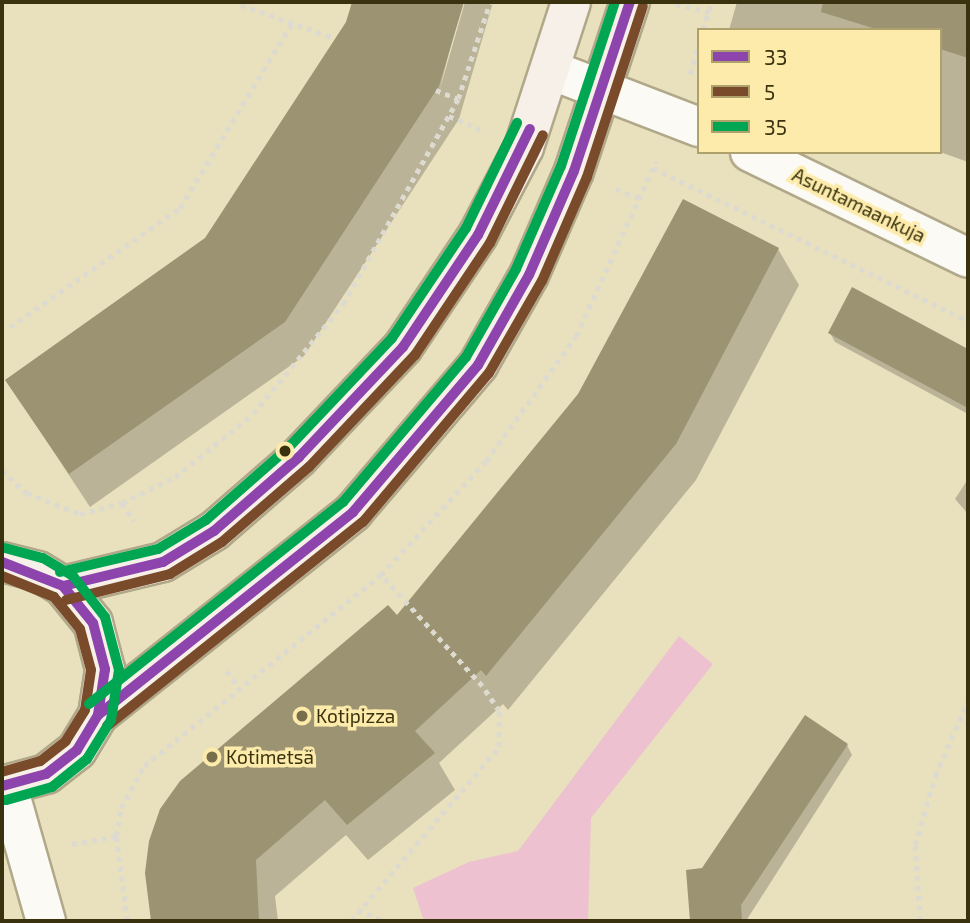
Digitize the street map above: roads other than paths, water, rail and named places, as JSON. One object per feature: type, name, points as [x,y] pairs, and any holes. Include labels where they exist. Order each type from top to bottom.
[{"type":"main road","points":[[63,586],[163,562],[214,531],[299,457],[403,347],[478,235],[524,147],[551,70],[570,2]]},
{"type":"main road","points":[[5,787],[46,774],[77,750],[98,715],[353,512],[436,418],[478,365],[528,275],[605,88],[630,2]]},
{"type":"main road","points":[[2,562],[38,570],[63,586],[93,623],[105,669],[98,715]]},
{"type":"street","points":[[551,70],[605,88],[697,126]]},
{"type":"street","name":"Asuntamaankuja","points":[[754,154],[968,258]]},
{"type":"street","points":[[5,787],[46,921]]},
{"type":"place","name":"Kotipizza","points":[[302,716]]},
{"type":"place","name":"Kotimetsä","points":[[212,757]]}]
